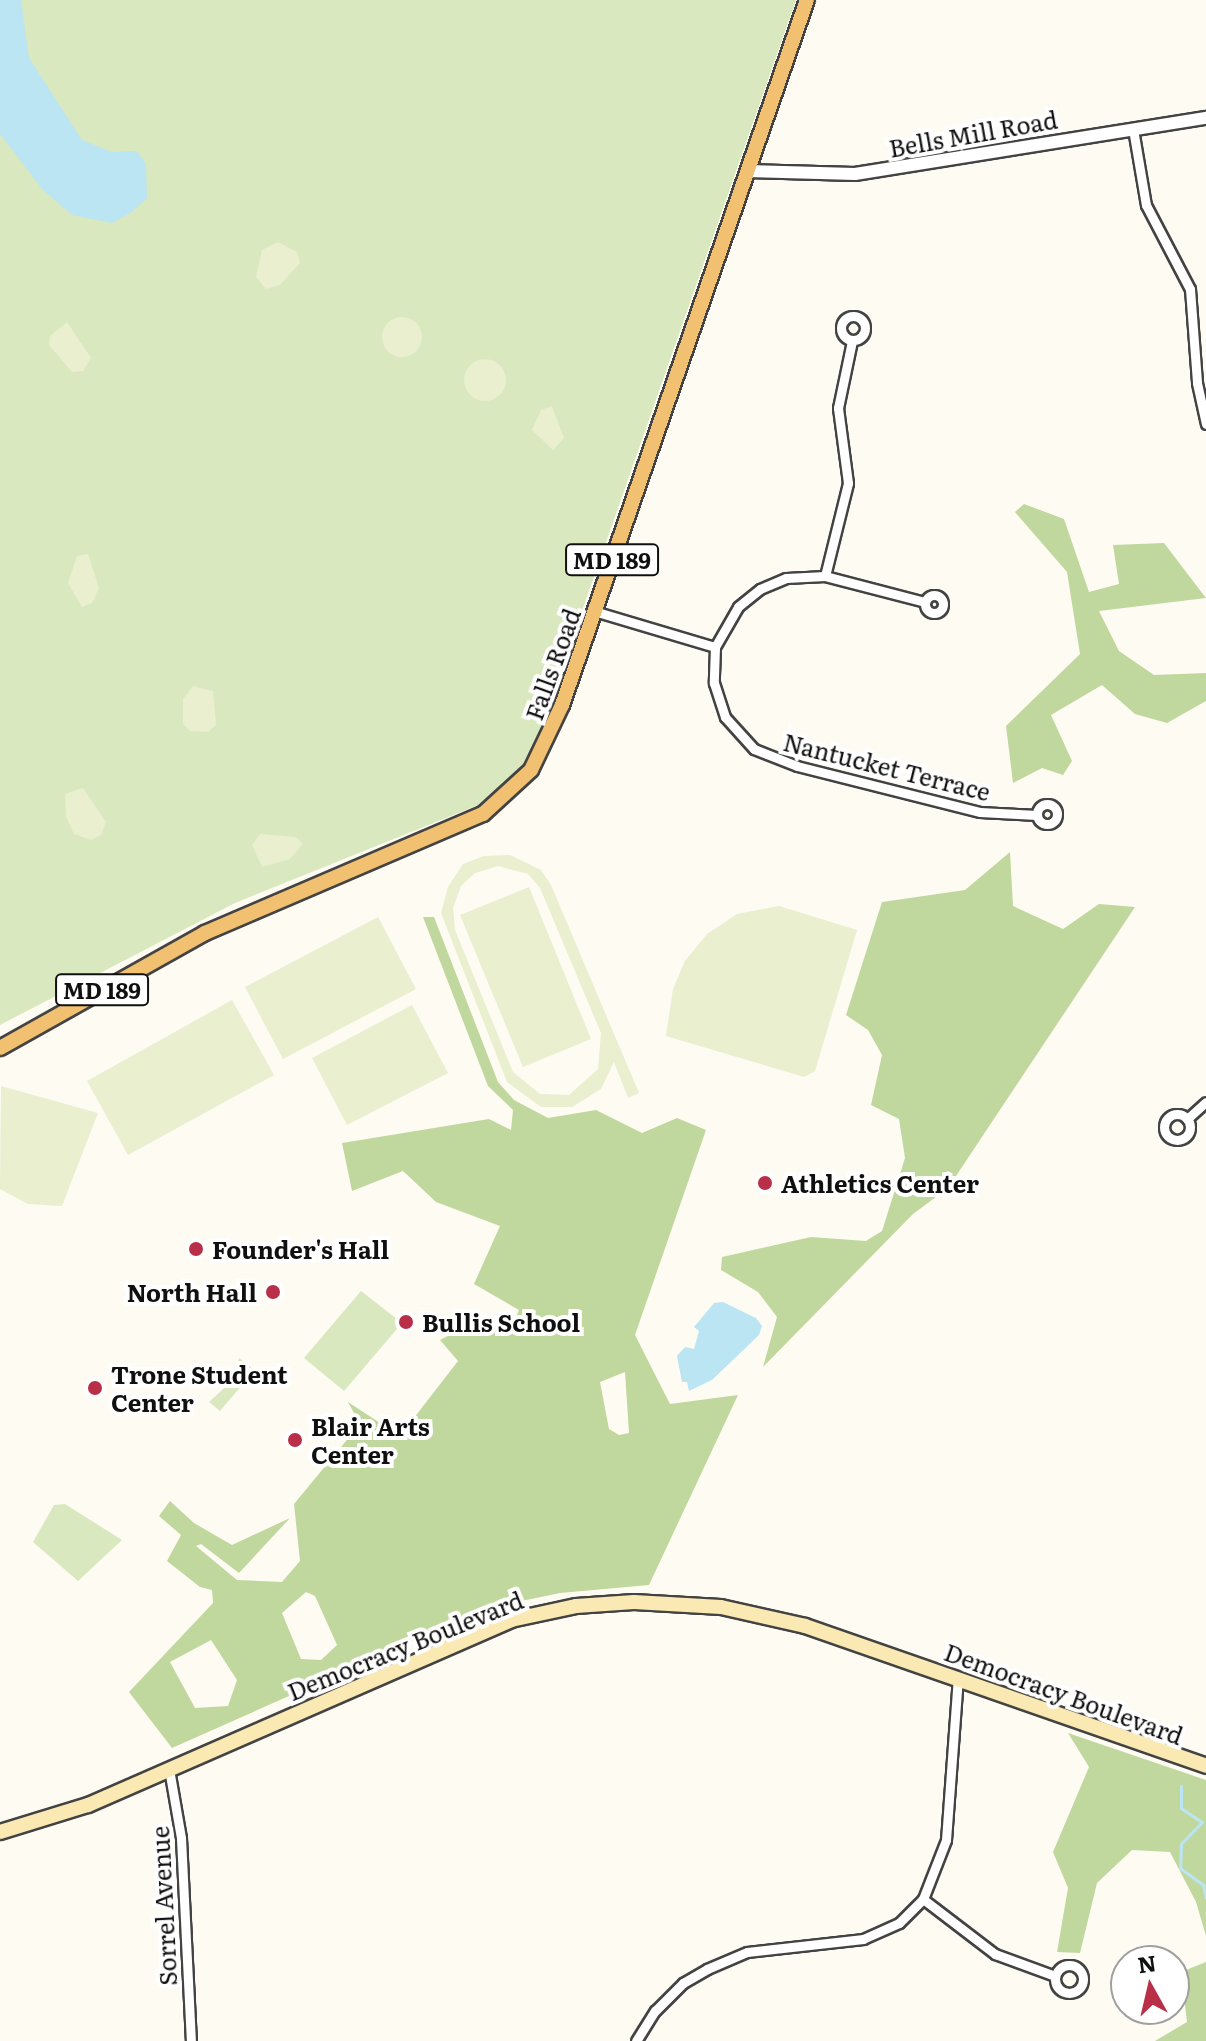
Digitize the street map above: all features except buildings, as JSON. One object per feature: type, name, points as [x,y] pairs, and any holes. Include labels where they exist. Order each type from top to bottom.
[{"type":"main road","name":"Falls Road","points":[[0,1048],[205,933],[437,835],[501,802],[544,749],[807,0]]},
{"type":"main road","name":"Democracy Boulevard","points":[[0,1832],[88,1805],[511,1620],[576,1606],[662,1602],[749,1612],[958,1678],[1206,1766]]},
{"type":"street","name":"Bells Mill Road","points":[[747,171],[855,174],[1206,118]]},
{"type":"street","points":[[1133,129],[1146,205],[1186,278],[1200,335],[1197,383],[1206,424]]},
{"type":"street","points":[[825,576],[848,483],[838,408],[852,341]]},
{"type":"street","points":[[594,611],[715,647],[751,595],[786,578],[825,576],[925,602]]},
{"type":"street","name":"Nantucket Terrace","points":[[715,647],[714,683],[725,717],[745,741],[764,755],[980,812],[1037,815]]},
{"type":"street","points":[[1187,1119],[1206,1102]]},
{"type":"street","points":[[636,2041],[650,2016],[683,1983],[707,1969],[747,1952],[863,1939],[899,1923],[923,1899],[946,1840],[958,1678]]},
{"type":"street","name":"Sorrel Avenue","points":[[169,1769],[181,1838],[191,2041]]},
{"type":"street","points":[[923,1899],[995,1954],[1055,1976]]},
{"type":"green space","points":[[0,0],[796,0],[529,762],[488,801],[235,903],[0,1025]]},
{"type":"green space","points":[[278,242],[297,252],[300,263],[280,285],[266,289],[256,277],[262,250]]},
{"type":"green space","points":[[402,317],[416,323],[422,337],[416,351],[402,357],[388,351],[382,337],[388,323]]},
{"type":"green space","points":[[67,322],[91,358],[83,371],[72,372],[49,345],[50,336]]},
{"type":"green space","points":[[485,359],[500,365],[506,380],[500,395],[485,401],[470,395],[464,380],[470,365]]},
{"type":"green space","points":[[552,406],[564,438],[553,450],[532,430],[541,410]]},
{"type":"green space","points":[[1024,504],[1064,519],[1089,592],[1119,584],[1113,545],[1164,543],[1206,598],[1099,611],[1119,651],[1154,675],[1206,673],[1206,701],[1167,723],[1135,714],[1102,685],[1051,715],[1072,761],[1063,775],[1042,768],[1013,783],[1006,726],[1080,654],[1067,572],[1015,512]]},
{"type":"green space","points":[[88,554],[99,588],[92,603],[82,607],[68,583],[77,556]]},
{"type":"green space","points":[[193,686],[213,691],[216,725],[208,732],[190,731],[183,724],[183,699]]},
{"type":"green space","points":[[83,788],[106,822],[101,835],[91,840],[74,834],[66,817],[65,794]]},
{"type":"green space","points":[[260,834],[296,837],[303,844],[290,859],[262,867],[252,845]]},
{"type":"green space","points":[[1010,852],[1013,906],[1063,929],[1099,904],[1135,907],[948,1188],[913,1214],[763,1367],[777,1317],[758,1292],[721,1270],[722,1257],[811,1237],[866,1241],[882,1231],[905,1158],[899,1119],[871,1105],[882,1055],[868,1030],[846,1015],[882,902],[965,890]]},
{"type":"green space","points":[[510,855],[541,870],[551,885],[639,1093],[628,1098],[614,1062],[601,1089],[572,1107],[541,1107],[507,1082],[441,913],[448,887],[463,864],[484,856]],"holes":[[[498,866],[528,874],[540,888],[601,1033],[598,1069],[569,1095],[540,1094],[513,1072],[455,930],[453,908],[461,886],[475,873]]]},
{"type":"green space","points":[[529,887],[591,1039],[523,1067],[460,915]]},
{"type":"green space","points":[[779,906],[857,930],[815,1071],[804,1077],[666,1036],[673,989],[685,961],[707,934],[737,914]]},
{"type":"green space","points":[[378,917],[416,989],[283,1059],[245,987]]},
{"type":"green space","points":[[423,917],[434,917],[498,1082],[514,1100],[548,1118],[596,1110],[642,1133],[677,1118],[706,1130],[635,1335],[670,1404],[738,1395],[649,1585],[560,1593],[487,1608],[172,1748],[129,1692],[213,1603],[212,1590],[200,1587],[167,1561],[181,1535],[159,1516],[170,1501],[194,1523],[232,1545],[290,1518],[239,1573],[201,1544],[196,1546],[237,1580],[282,1582],[300,1561],[294,1504],[360,1424],[348,1402],[400,1436],[458,1361],[440,1340],[461,1329],[510,1332],[519,1310],[474,1284],[500,1226],[436,1202],[403,1171],[352,1191],[342,1143],[489,1119],[511,1130],[513,1110],[488,1086]],"holes":[[[625,1372],[629,1433],[619,1435],[609,1429],[600,1382]],[[306,1592],[315,1596],[337,1645],[321,1660],[301,1659],[282,1613]],[[211,1640],[237,1680],[228,1706],[195,1708],[170,1662]]]},
{"type":"green space","points":[[232,1000],[274,1075],[128,1155],[87,1081]]},
{"type":"green space","points":[[412,1005],[448,1073],[347,1125],[312,1058]]},
{"type":"green space","points":[[1,1086],[98,1113],[62,1206],[28,1204],[0,1189]]},
{"type":"green space","points":[[361,1291],[402,1323],[344,1391],[304,1358]]},
{"type":"green space","points":[[239,1358],[255,1370],[220,1411],[209,1402],[232,1381]]},
{"type":"green space","points":[[65,1504],[122,1540],[78,1581],[33,1542],[54,1505]]},
{"type":"green space","points":[[1068,1733],[1206,1780],[1206,1936],[1196,1902],[1170,1852],[1132,1850],[1097,1883],[1080,1953],[1057,1952],[1068,1888],[1053,1852],[1089,1767]]},
{"type":"green space","points":[[1206,1962],[1206,2041],[1155,2041],[1182,2025],[1190,2025],[1190,1968]]},
{"type":"water","points":[[0,0],[21,0],[29,58],[82,140],[112,152],[137,151],[146,164],[147,198],[132,212],[112,223],[72,215],[42,189],[0,134]]},
{"type":"water","points":[[723,1302],[756,1318],[762,1326],[759,1335],[712,1380],[689,1391],[687,1382],[682,1382],[677,1356],[685,1347],[694,1349],[699,1331],[694,1327],[714,1303]]},
{"type":"waterway","points":[[1181,1786],[1181,1808],[1202,1822],[1181,1844],[1180,1868],[1203,1885],[1206,1898]]},
{"type":"place","name":"Athletics Center","points":[[765,1183]]},
{"type":"place","name":"Founder's Hall","points":[[196,1249]]},
{"type":"place","name":"North Hall","points":[[273,1292]]},
{"type":"place","name":"Bullis School","points":[[406,1322]]},
{"type":"place","name":"Trone Student Center","points":[[95,1388]]},
{"type":"place","name":"Blair Arts Center","points":[[295,1440]]}]
